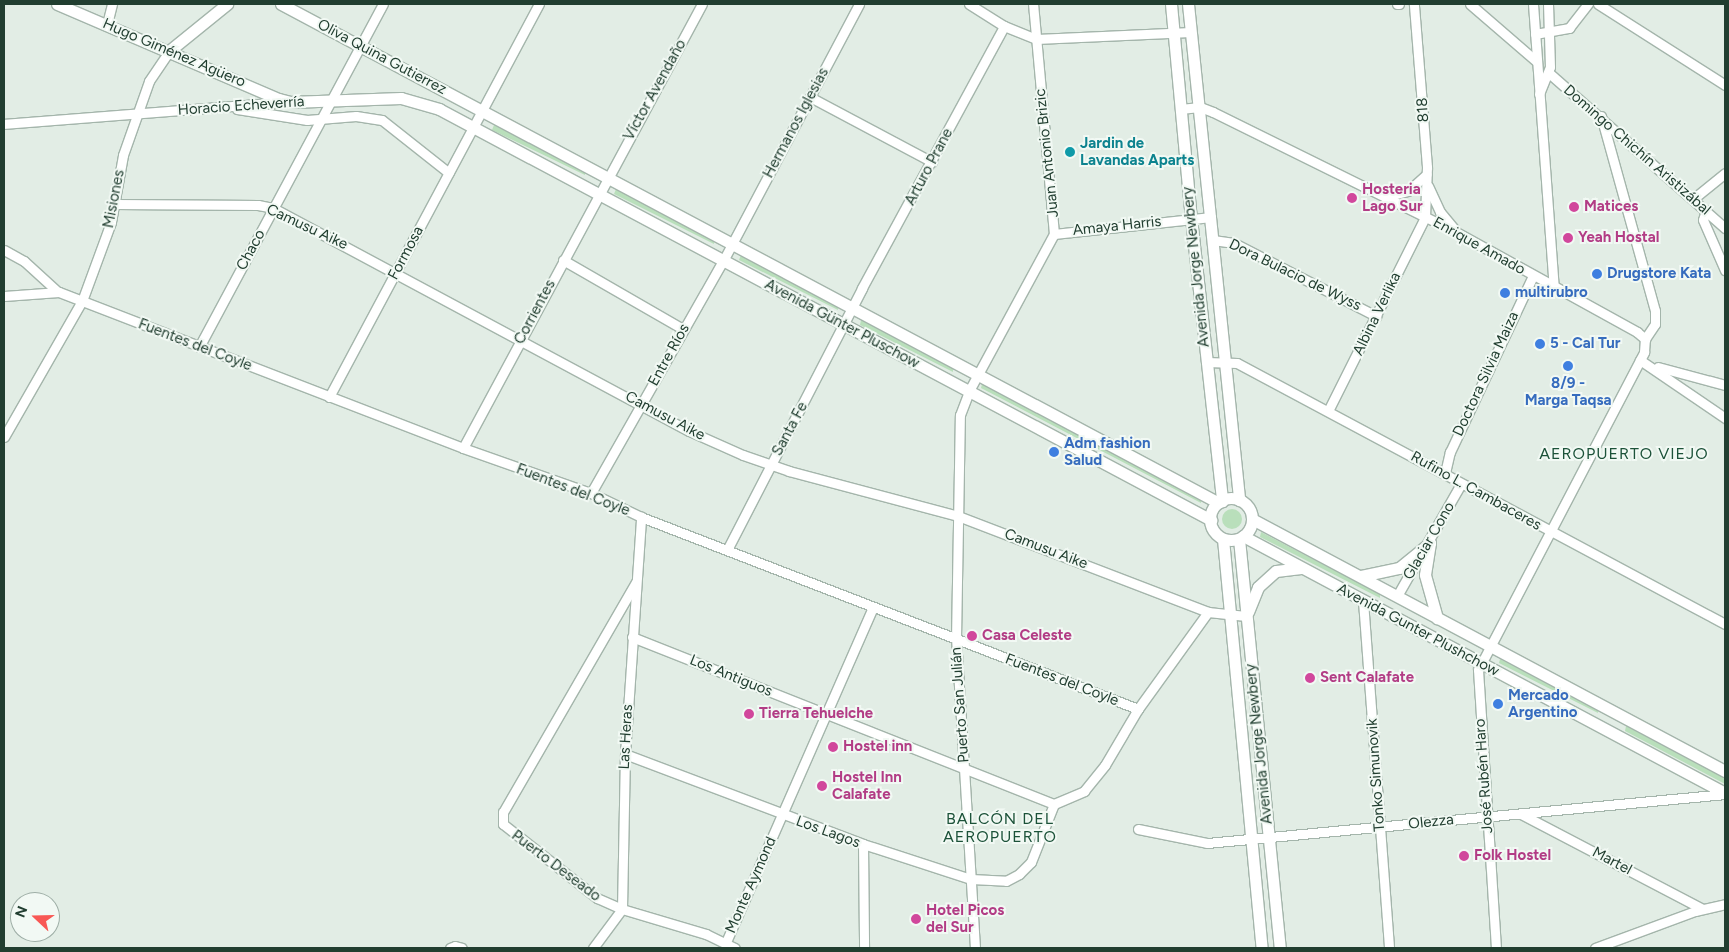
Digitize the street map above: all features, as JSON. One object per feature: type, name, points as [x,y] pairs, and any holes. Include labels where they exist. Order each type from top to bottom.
[{"type":"street","name":"Hugo Giménez Agüero","points":[[57,4],[290,102]]},
{"type":"street","points":[[107,24],[112,4]]},
{"type":"street","name":"Misiones","points":[[4,437],[82,301],[115,204],[120,164],[149,81],[169,51],[227,4]]},
{"type":"street","name":"Oliva Quina Gutierrez","points":[[281,4],[482,110]]},
{"type":"street","name":"Chaco","points":[[199,347],[383,4]]},
{"type":"street","name":"Formosa","points":[[329,397],[539,4]]},
{"type":"street","name":"Víctor Avendaño","points":[[608,176],[702,4]]},
{"type":"street","name":"Hermanos Iglesias","points":[[732,242],[859,4]]},
{"type":"street","points":[[969,4],[1004,26],[1036,39],[1191,32]]},
{"type":"street","name":"Juan Antonio Brizic","points":[[978,375],[1054,234],[1033,4]]},
{"type":"street","name":"Avenida Jorge Newbery","points":[[1171,4],[1220,502]]},
{"type":"street","name":"Avenida Jorge Newbery","points":[[1188,4],[1200,107],[1238,500]]},
{"type":"street","name":"818","points":[[1414,4],[1427,177],[1425,216]]},
{"type":"street","points":[[1470,4],[1536,61]]},
{"type":"street","points":[[1533,4],[1554,289]]},
{"type":"street","points":[[1539,94],[1549,73],[1550,33],[1548,4]]},
{"type":"street","points":[[1535,34],[1550,33],[1569,28],[1588,4]]},
{"type":"street","points":[[1598,4],[1725,85]]},
{"type":"street","name":"Arturo Prane","points":[[854,308],[1004,26]]},
{"type":"street","name":"Domingo Chichín Aristizábal","points":[[1549,73],[1601,116],[1725,228]]},
{"type":"street","points":[[810,97],[932,162]]},
{"type":"street","name":"Horacio Echeverría","points":[[4,124],[139,112],[290,102],[415,100],[473,128]]},
{"type":"street","points":[[227,107],[293,119],[356,116],[382,120],[448,173]]},
{"type":"street","points":[[1180,109],[1200,107]]},
{"type":"street","name":"Enrique Amado","points":[[1200,107],[1456,232],[1554,289],[1637,332],[1645,339]]},
{"type":"street","name":"Avenida Günter Pluschow","points":[[482,110],[1220,502]]},
{"type":"street","points":[[1480,664],[1640,360],[1646,348],[1645,339],[1655,324],[1655,310],[1601,116]]},
{"type":"street","name":"Avenida Günter Pluschow","points":[[473,128],[1211,520]]},
{"type":"street","points":[[1693,198],[1725,173]]},
{"type":"street","name":"Corrientes","points":[[463,448],[608,176]]},
{"type":"street","points":[[1385,197],[1408,191],[1427,177],[1440,212],[1456,232]]},
{"type":"street","name":"Camusu Aike","points":[[115,204],[258,204],[274,208],[522,338],[689,431],[771,466],[958,516],[1208,612],[1231,617],[1246,616]]},
{"type":"street","points":[[1706,210],[1703,220],[1725,270]]},
{"type":"street","name":"Albina Verlika","points":[[1328,411],[1425,216]]},
{"type":"street","name":"Amaya Harris","points":[[1054,234],[1211,217]]},
{"type":"street","name":"Dora Bulacio de Wyss","points":[[1213,240],[1234,242],[1376,316]]},
{"type":"street","name":"Entre Ríos","points":[[591,493],[732,242]]},
{"type":"street","points":[[4,250],[24,261],[58,292]]},
{"type":"street","points":[[563,260],[683,328]]},
{"type":"street","name":"Doctora Silvia Maiza","points":[[1445,474],[1450,452],[1533,276]]},
{"type":"street","name":"Fuentes del Coyle","points":[[4,296],[58,292],[463,448],[591,493],[640,517],[1138,709]]},
{"type":"street","name":"Santa Fe","points":[[727,550],[854,308]]},
{"type":"street","points":[[1206,362],[1225,360]]},
{"type":"street","name":"Rufino L. Cambaceres","points":[[1225,360],[1237,363],[1328,411],[1725,624]]},
{"type":"street","points":[[1640,360],[1725,418]]},
{"type":"street","points":[[1648,365],[1725,385]]},
{"type":"street","name":"Puerto San Julián","points":[[976,948],[956,639],[960,416],[969,391],[978,375]]},
{"type":"street","name":"Glaciar Cono","points":[[1397,596],[1430,543],[1461,484]]},
{"type":"street","points":[[1238,500],[1248,508],[1252,520],[1241,538],[1223,539],[1214,531],[1211,520],[1220,502],[1238,500]]},
{"type":"street","name":"Las Heras","points":[[622,910],[624,754],[640,517]]},
{"type":"street","name":"Avenida Gunter Plushchow","points":[[1252,520],[1725,771]]},
{"type":"street","name":"Avenida Jorge Newbery","points":[[1241,538],[1246,616],[1280,948]]},
{"type":"street","name":"Avenida Gunter Plushchow","points":[[1241,538],[1302,568],[1725,793]]},
{"type":"street","name":"Avenida Jorge Newbery","points":[[1223,539],[1262,948]]},
{"type":"street","points":[[1359,576],[1383,574],[1399,568],[1430,543]]},
{"type":"street","points":[[1430,543],[1426,575],[1436,618]]},
{"type":"street","points":[[1246,616],[1258,586],[1276,572],[1302,568]]},
{"type":"street","name":"Puerto Deseado","points":[[636,582],[504,812],[503,824],[584,890],[622,910],[726,942],[735,948]]},
{"type":"street","points":[[1387,614],[1388,601],[1397,596]]},
{"type":"street","name":"Tonko Simunovik","points":[[1362,601],[1388,948]]},
{"type":"street","name":"Monte Aymond","points":[[726,942],[874,607]]},
{"type":"street","points":[[1415,629],[1426,624],[1424,611]]},
{"type":"street","points":[[1054,804],[1084,791],[1105,765],[1138,709],[1208,612]]},
{"type":"street","name":"Los Antiguos","points":[[632,637],[1054,804]]},
{"type":"street","name":"José Rubén Haro","points":[[1480,664],[1477,683],[1496,948]]},
{"type":"street","points":[[1608,731],[1617,714]]},
{"type":"street","name":"Los Lagos","points":[[624,754],[782,815],[971,879],[1006,882],[1019,874],[1031,862],[1054,804]]},
{"type":"street","name":"Olezza","points":[[1138,829],[1195,842],[1252,840],[1725,793]]},
{"type":"street","name":"Martel","points":[[1521,814],[1703,909]]},
{"type":"street","points":[[863,844],[864,948]]},
{"type":"street","points":[[1595,948],[1703,909],[1725,904]]},
{"type":"street","points":[[593,948],[622,910]]},
{"type":"green space","points":[[494,125],[585,172],[585,175],[492,130]]},
{"type":"green space","points":[[616,189],[714,240],[714,244],[614,194]]},
{"type":"green space","points":[[741,255],[838,306],[838,310],[739,260]]},
{"type":"green space","points":[[861,320],[953,368],[953,372],[860,325]]},
{"type":"green space","points":[[982,384],[1201,500],[1201,503],[981,388]]},
{"type":"green space","points":[[1228,509],[1236,509],[1242,515],[1242,523],[1236,529],[1228,529],[1222,523],[1222,515]]},
{"type":"green space","points":[[1261,532],[1380,594],[1380,598],[1260,537]]},
{"type":"green space","points":[[1500,659],[1598,710],[1598,713],[1499,663]]},
{"type":"green space","points":[[1626,726],[1725,778],[1725,784],[1625,731]]},
{"type":"place","name":"Jardin de Lavandas Aparts","points":[[1070,152]]},
{"type":"place","name":"Hosteria Lago Sur","points":[[1352,198]]},
{"type":"place","name":"Matices","points":[[1574,207]]},
{"type":"place","name":"Yeah Hostal","points":[[1568,238]]},
{"type":"place","name":"Drugstore Kata","points":[[1597,274]]},
{"type":"place","name":"multirubro","points":[[1505,293]]},
{"type":"place","name":"5 - Cal Tur","points":[[1540,344]]},
{"type":"place","name":"8/9 - Marga Taqsa","points":[[1568,366]]},
{"type":"place","name":"Adm fashion Salud","points":[[1054,452]]},
{"type":"place","name":"Casa Celeste","points":[[972,636]]},
{"type":"place","name":"Sent Calafate","points":[[1310,678]]},
{"type":"place","name":"Mercado Argentino","points":[[1498,704]]},
{"type":"place","name":"Tierra Tehuelche","points":[[749,714]]},
{"type":"place","name":"Hostel inn","points":[[833,747]]},
{"type":"place","name":"Hostel Inn Calafate","points":[[822,786]]},
{"type":"place","name":"Folk Hostel","points":[[1464,856]]},
{"type":"place","name":"Hotel Picos del Sur","points":[[916,919]]},
{"type":"district","name":"AEROPUERTO VIEJO","points":[[1624,454]]},
{"type":"district","name":"BALCÓN DEL AEROPUERTO","points":[[1000,828]]}]
